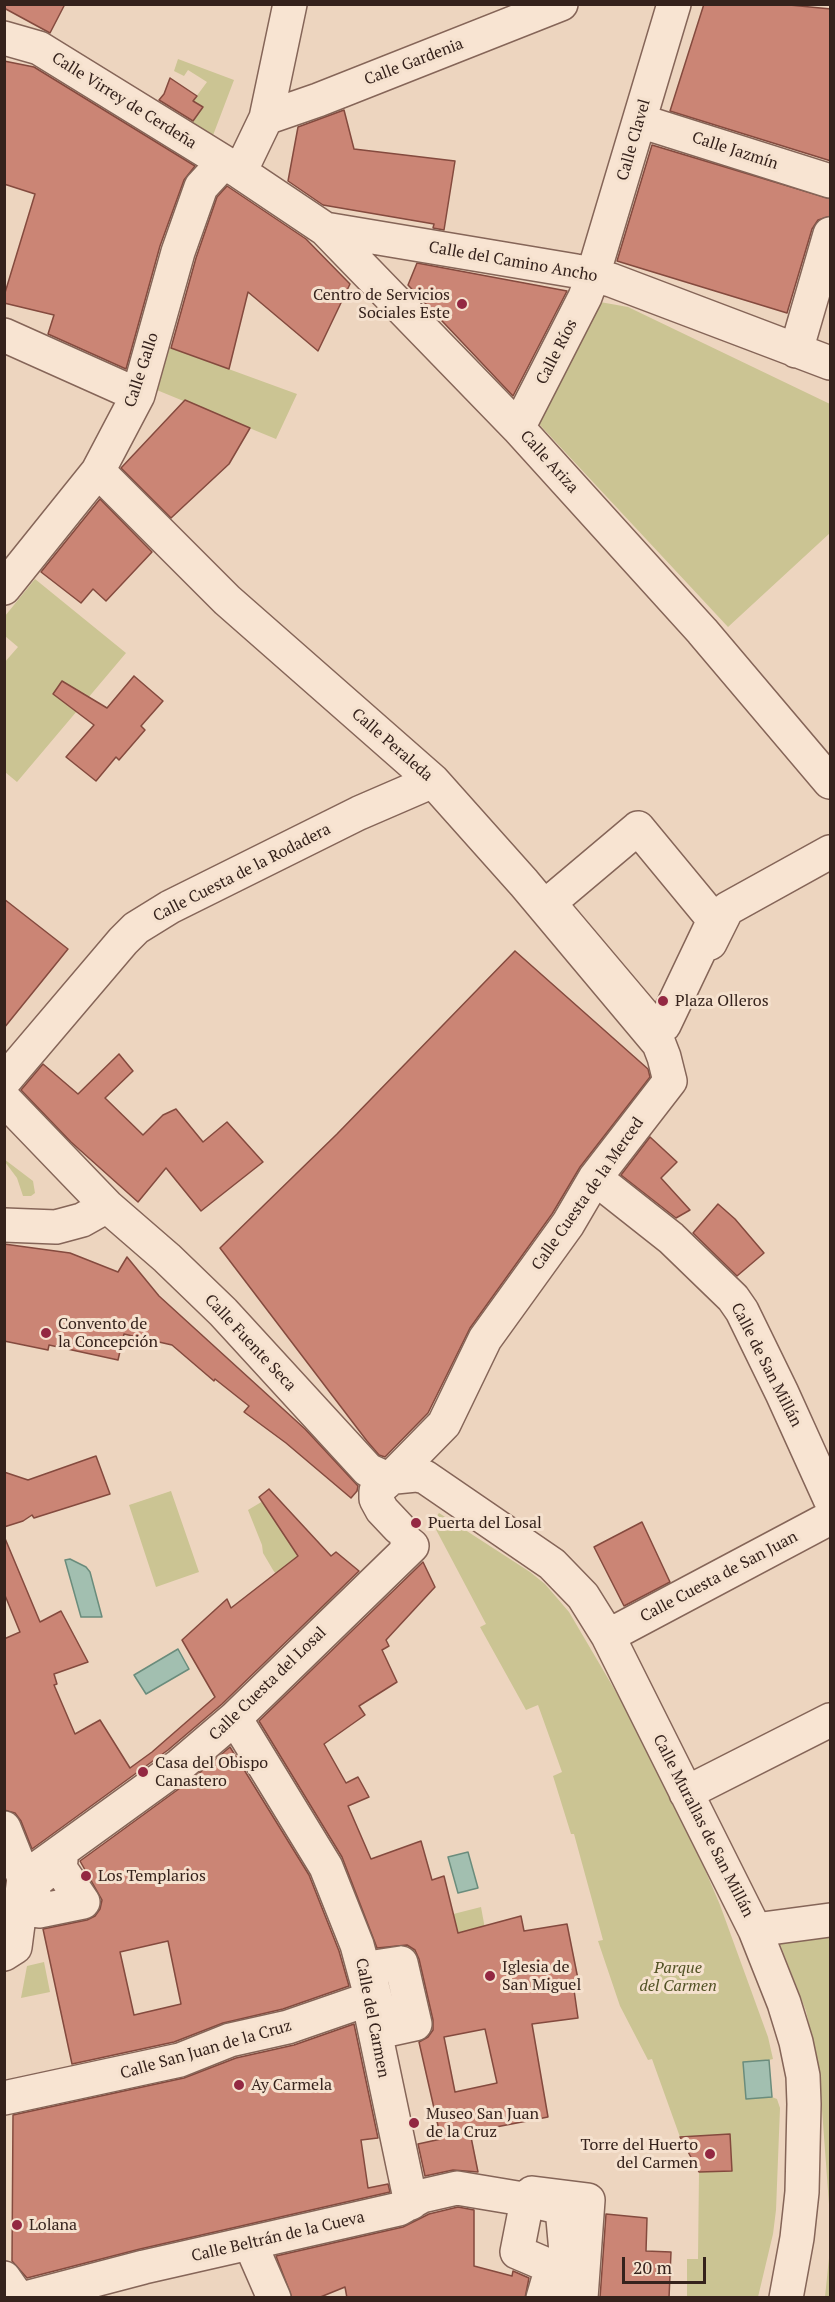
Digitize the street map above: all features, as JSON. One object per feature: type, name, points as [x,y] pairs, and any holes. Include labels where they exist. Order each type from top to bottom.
[{"type":"street","name":"Calle Gallo","points":[[4,588],[98,471],[138,395],[178,252],[201,187],[232,167],[266,118],[290,4]]},
{"type":"street","name":"Calle Gardenia","points":[[266,118],[318,100],[561,4]]},
{"type":"street","name":"Calle Clavel","points":[[593,275],[674,4]]},
{"type":"street","name":"Calle Virrey de Cerdeña","points":[[4,38],[39,48],[232,167]]},
{"type":"street","name":"Calle Jazmín","points":[[640,121],[831,181]]},
{"type":"street","name":"Calle Ariza","points":[[232,167],[325,229],[518,428],[702,631],[831,782]]},
{"type":"street","name":"Calle del Camino Ancho","points":[[325,229],[593,275],[831,363]]},
{"type":"street","points":[[796,351],[831,234]]},
{"type":"street","name":"Calle Ríos","points":[[518,428],[585,297],[593,275]]},
{"type":"street","points":[[4,335],[138,395]]},
{"type":"street","name":"Calle Peraleda","points":[[98,471],[227,600],[433,781],[659,1044]]},
{"type":"street","name":"Calle Cuesta de la Rodadera","points":[[4,1081],[136,928],[170,907],[359,813],[433,781]]},
{"type":"street","points":[[532,895],[640,805],[735,904]]},
{"type":"street","points":[[638,828],[714,920],[664,1025],[652,1025],[549,903],[638,828]]},
{"type":"street","points":[[659,1044],[735,904],[831,852]]},
{"type":"street","name":"Calle Cuesta de la Merced","points":[[391,1478],[444,1424],[485,1339],[568,1224],[595,1178],[670,1081],[659,1044]]},
{"type":"street","name":"Calle Fuente Seca","points":[[4,1099],[107,1206],[167,1258],[223,1312],[368,1470],[391,1478]]},
{"type":"street","name":"Calle de San Millán","points":[[595,1178],[671,1238],[733,1298],[742,1311],[782,1393],[831,1499]]},
{"type":"street","points":[[4,1225],[56,1227],[82,1220],[107,1206]]},
{"type":"street","name":"Calle Murallas de San Millán","points":[[391,1478],[416,1475],[425,1477],[552,1564],[583,1596],[608,1636],[755,1930],[784,2003],[803,2076],[802,2192],[797,2238],[786,2298]]},
{"type":"street","name":"Calle Cuesta del Losal","points":[[23,1890],[180,1765],[235,1718],[412,1546],[382,1510],[376,1499],[376,1491],[391,1478]]},
{"type":"street","name":"Calle Cuesta de San Juan","points":[[608,1636],[831,1518]]},
{"type":"street","name":"Calle del Carmen","points":[[235,1718],[326,1867],[357,1945],[369,1989],[369,1999],[411,2203]]},
{"type":"street","points":[[686,1793],[831,1720]]},
{"type":"street","points":[[4,1828],[23,1890],[15,1947],[4,1954]]},
{"type":"street","points":[[755,1930],[831,1920]]},
{"type":"street","name":"Calle San Juan de la Cruz","points":[[4,2098],[180,2060],[230,2040],[299,2024],[369,1999]]},
{"type":"street","name":"Calle Beltrán de la Cueva","points":[[26,2298],[144,2267],[399,2209],[422,2196],[457,2188],[529,2200]]},
{"type":"street","points":[[543,2298],[552,2267],[517,2252],[532,2193],[588,2200],[581,2298]]},
{"type":"street","points":[[529,2200],[562,2208],[567,2264],[552,2298]]},
{"type":"street","points":[[250,2243],[274,2298]]},
{"type":"street","points":[[4,2278],[18,2298]]},
{"type":"green space","points":[[178,59],[234,80],[212,138],[191,124],[202,107],[193,101],[207,82],[188,70],[184,76],[174,71]]},
{"type":"green space","points":[[600,302],[628,307],[830,404],[830,533],[728,627],[538,423]]},
{"type":"green space","points":[[160,344],[297,394],[276,439],[147,386]]},
{"type":"green space","points":[[35,579],[126,653],[17,782],[5,772],[4,663],[18,647],[5,636],[5,616]]},
{"type":"green space","points":[[4,1159],[33,1181],[35,1193],[31,1196],[23,1196],[17,1178]]},
{"type":"green space","points":[[171,1491],[199,1572],[156,1587],[129,1505]]},
{"type":"green space","points":[[263,1501],[338,1606],[317,1629],[263,1553],[248,1510]]},
{"type":"green space","name":"Parque del Carmen","points":[[439,1513],[530,1572],[545,1584],[569,1612],[626,1709],[703,1865],[720,1905],[768,2037],[773,2059],[769,2060],[772,2097],[777,2099],[780,2108],[776,2210],[773,2234],[758,2297],[687,2297],[687,2259],[698,2259],[699,2172],[732,2171],[730,2134],[680,2137],[652,2059],[648,2060],[620,2006],[598,1941],[603,1940],[574,1834],[571,1834],[553,1776],[562,1772],[538,1705],[526,1710],[480,1627],[486,1624],[432,1522]]},
{"type":"green space","points":[[481,1907],[488,1945],[408,1958],[398,1928]]},
{"type":"green space","points":[[830,1928],[830,2218],[819,2069],[806,2011],[777,1936]]},
{"type":"green space","points":[[44,1962],[50,1992],[21,1998],[27,1966]]},
{"type":"green space","points":[[830,2248],[830,2297],[825,2297]]},
{"type":"shaded area","points":[[70,1559],[86,1567],[90,1572],[102,1617],[81,1617],[65,1560]]},
{"type":"shaded area","points":[[178,1649],[189,1669],[146,1694],[134,1675]]},
{"type":"shaded area","points":[[468,1852],[478,1888],[458,1893],[448,1857]]},
{"type":"shaded area","points":[[769,2060],[772,2097],[746,2099],[743,2062]]},
{"type":"building","points":[[4,4],[65,4],[50,33],[4,8]]},
{"type":"building","points":[[704,4],[779,4],[831,9],[831,161],[670,111]]},
{"type":"building","points":[[4,61],[34,67],[195,166],[184,180],[160,246],[126,369],[48,334],[54,315],[4,303],[4,296],[35,194],[4,184]]},
{"type":"building","points":[[170,78],[197,96],[193,101],[203,107],[193,121],[159,100]]},
{"type":"building","points":[[344,110],[354,149],[455,161],[444,230],[433,228],[434,224],[323,205],[288,181],[298,127]]},
{"type":"building","points":[[652,145],[831,199],[831,216],[818,220],[812,229],[787,313],[617,261]]},
{"type":"building","points":[[227,186],[306,239],[350,284],[318,351],[248,292],[229,369],[171,348],[196,258],[217,197]]},
{"type":"building","points":[[417,263],[567,291],[513,396],[408,285]]},
{"type":"building","points":[[185,400],[250,428],[229,464],[171,518],[121,468]]},
{"type":"building","points":[[100,499],[152,552],[106,601],[93,589],[81,603],[41,572]]},
{"type":"building","points":[[134,676],[163,701],[141,726],[145,730],[119,760],[116,757],[96,781],[66,757],[94,725],[53,694],[62,681],[107,708]]},
{"type":"building","points":[[4,899],[68,949],[4,1028]]},
{"type":"building","points":[[515,951],[648,1069],[650,1077],[580,1167],[552,1214],[470,1328],[428,1413],[385,1457],[379,1455],[367,1441],[220,1248],[337,1134]]},
{"type":"building","points":[[119,1054],[133,1071],[105,1098],[143,1135],[163,1115],[176,1109],[203,1142],[227,1122],[263,1162],[201,1211],[166,1168],[138,1202],[71,1142],[21,1090],[43,1064],[78,1094]]},
{"type":"building","points":[[650,1137],[677,1162],[661,1178],[690,1210],[676,1218],[621,1175]]},
{"type":"building","points":[[718,1204],[735,1219],[764,1253],[737,1276],[693,1233]]},
{"type":"building","points":[[4,1244],[70,1253],[118,1272],[127,1257],[159,1296],[305,1429],[358,1486],[357,1491],[351,1498],[286,1443],[244,1412],[249,1406],[215,1379],[214,1381],[172,1345],[124,1334],[118,1360],[49,1345],[48,1350],[4,1341]]},
{"type":"building","points":[[96,1456],[110,1494],[34,1518],[32,1515],[23,1521],[4,1527],[4,1472],[28,1480]]},
{"type":"building","points":[[269,1489],[331,1556],[336,1552],[359,1571],[222,1704],[168,1750],[32,1849],[21,1821],[15,1813],[4,1810],[4,1639],[20,1632],[4,1593],[4,1536],[40,1622],[61,1611],[88,1662],[54,1674],[57,1684],[54,1685],[75,1734],[100,1720],[130,1768],[152,1752],[215,1697],[182,1640],[227,1599],[231,1608],[298,1556],[259,1497]]},
{"type":"building","points":[[642,1522],[670,1582],[624,1606],[594,1547]]},
{"type":"building","points":[[423,1562],[435,1587],[386,1640],[389,1646],[382,1650],[397,1682],[359,1706],[365,1715],[324,1744],[346,1783],[358,1777],[369,1797],[348,1806],[371,1859],[421,1841],[432,1880],[444,1876],[458,1933],[521,1916],[524,1931],[567,1924],[580,1989],[574,1990],[578,2018],[532,2024],[548,2117],[470,2132],[478,2172],[453,2170],[425,2176],[418,2144],[441,2139],[419,2042],[428,2037],[433,2030],[433,2020],[419,1959],[415,1950],[407,1945],[377,1948],[342,1857],[259,1721]],"holes":[[[485,2029],[497,2083],[455,2092],[444,2037]]]},
{"type":"building","points":[[230,1747],[309,1875],[339,1951],[349,1986],[283,2009],[223,2023],[174,2042],[72,2064],[43,1929],[87,1920],[95,1916],[102,1900],[80,1861],[191,1780]],"holes":[[[168,1941],[181,2004],[134,2015],[120,1952]]]},
{"type":"building","points":[[354,2024],[378,2138],[361,2140],[368,2188],[388,2184],[390,2192],[140,2249],[27,2278],[12,2261],[13,2115],[184,2078],[236,2058],[294,2045]]},
{"type":"building","name":"Torre del Huerto del Carmen","points":[[730,2134],[732,2171],[699,2172],[680,2137]]},
{"type":"building","points":[[458,2207],[474,2210],[474,2266],[512,2276],[513,2271],[529,2278],[525,2298],[347,2298],[345,2287],[318,2298],[292,2298],[276,2256],[403,2227],[429,2214]]},
{"type":"building","points":[[606,2214],[647,2218],[646,2251],[671,2252],[669,2298],[600,2298]]},
{"type":"place","name":"Centro de Servicios Sociales Este","points":[[462,304]]},
{"type":"place","name":"Plaza Olleros","points":[[663,1001]]},
{"type":"place","name":"Convento de la Concepción","points":[[46,1333]]},
{"type":"place","name":"Puerta del Losal","points":[[416,1523]]},
{"type":"place","name":"Casa del Obispo Canastero","points":[[143,1772]]},
{"type":"place","name":"Los Templarios","points":[[86,1876]]},
{"type":"place","name":"Iglesia de San Miguel","points":[[490,1976]]},
{"type":"place","name":"Ay Carmela","points":[[239,2085]]},
{"type":"place","name":"Museo San Juan de la Cruz","points":[[414,2123]]},
{"type":"place","name":"Torre del Huerto del Carmen","points":[[710,2154]]},
{"type":"place","name":"Lolana","points":[[17,2225]]}]
